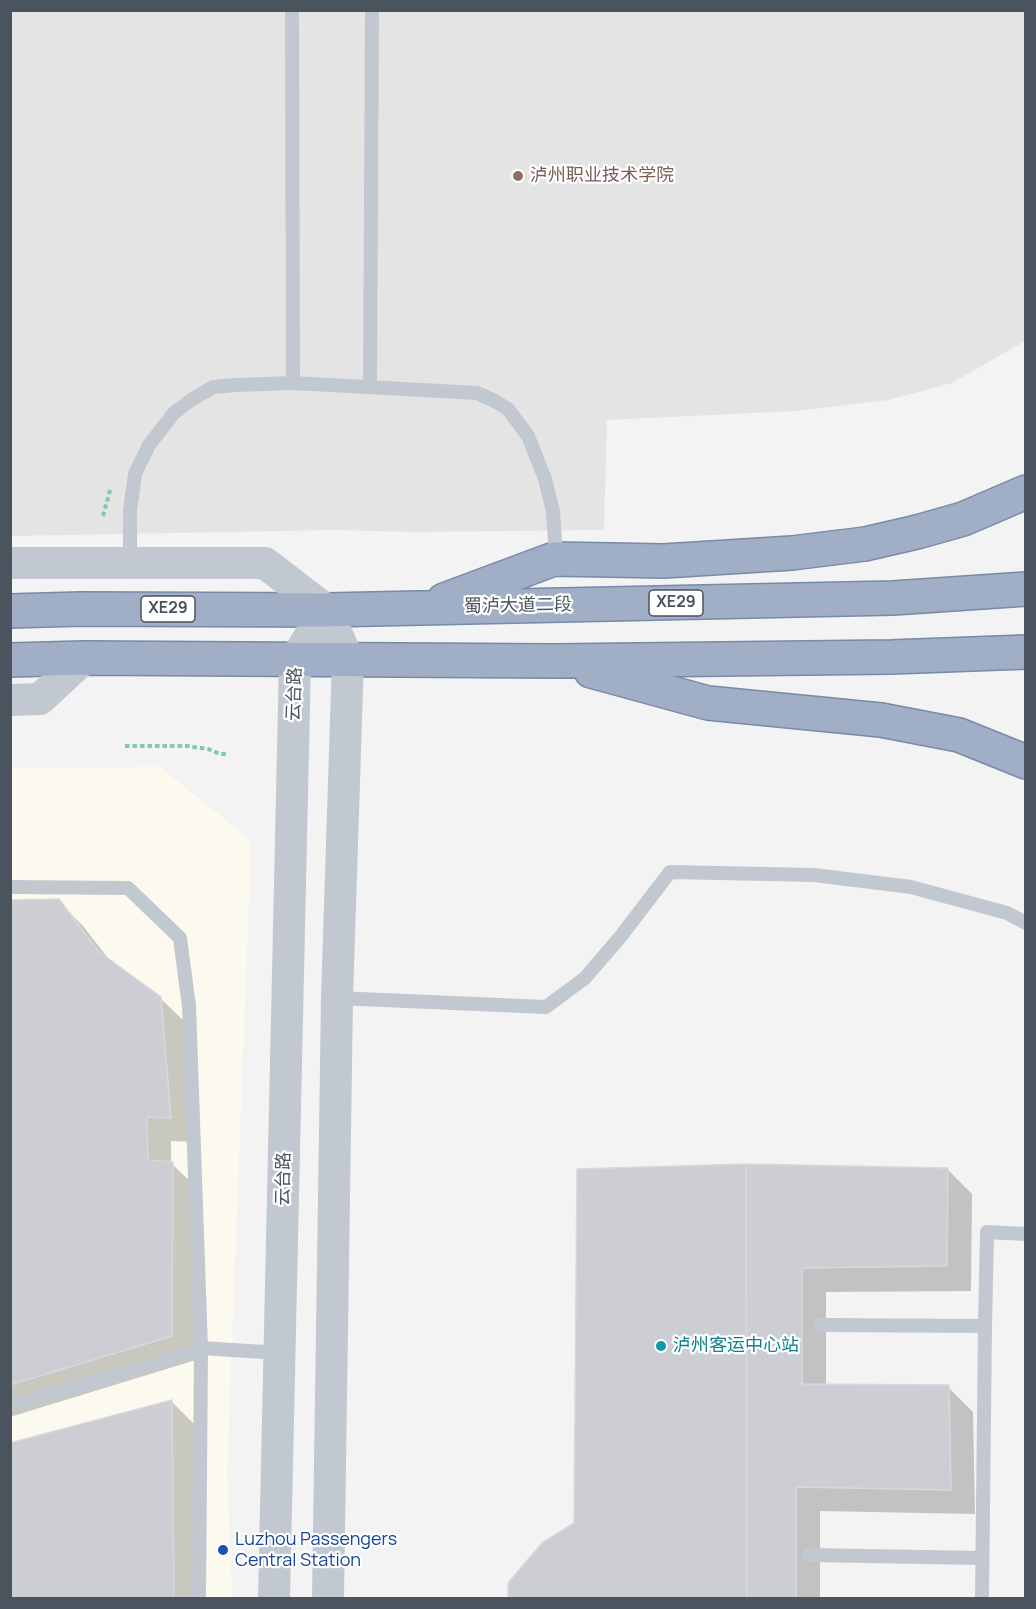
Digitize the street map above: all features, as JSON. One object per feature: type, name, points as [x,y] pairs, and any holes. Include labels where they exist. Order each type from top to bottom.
[{"type":"highway","points":[[420,608],[554,559],[664,561],[792,553],[865,544],[963,519],[1026,492]]},
{"type":"highway","name":"蜀泸大道二段","points":[[10,610],[326,610],[893,598],[1026,589]]},
{"type":"highway","points":[[10,660],[84,658],[554,661],[1016,655]]},
{"type":"highway","points":[[554,661],[708,703],[881,720],[959,735],[1026,762]]},
{"type":"street","points":[[10,563],[265,562],[326,610],[348,659],[337,998],[328,1599]]},
{"type":"street","name":"云台路","points":[[274,1599],[295,660],[326,610]]},
{"type":"street","points":[[10,700],[40,699],[84,658]]},
{"type":"lane","points":[[292,10],[293,383]]},
{"type":"lane","points":[[370,387],[372,10]]},
{"type":"lane","points":[[130,562],[130,510],[135,474],[149,445],[174,413],[213,387],[293,383],[477,393],[508,409],[528,436],[545,479],[553,511],[554,559]]},
{"type":"lane","points":[[337,998],[546,1007],[585,978],[621,936],[670,872],[814,874],[911,887],[1007,913],[1026,923]]},
{"type":"lane","points":[[10,887],[128,888],[180,938],[189,1006],[201,1348],[200,1599]]},
{"type":"lane","points":[[982,1599],[987,1233],[1026,1234]]},
{"type":"lane","points":[[820,1325],[985,1326]]},
{"type":"lane","points":[[10,1406],[156,1364],[201,1348],[280,1353]]},
{"type":"lane","points":[[809,1555],[982,1558]]},
{"type":"path","points":[[125,746],[187,747],[228,754]]},
{"type":"shaded area","name":"泸州职业技术学院","points":[[10,11],[1025,11],[1025,341],[952,383],[888,400],[796,411],[607,420],[604,530],[411,532],[336,530],[11,536]]},
{"type":"shaded area","points":[[160,767],[251,841],[227,1472],[232,1598],[11,1598],[10,768]]},
{"type":"building","points":[[59,899],[98,951],[161,997],[171,1118],[147,1117],[148,1160],[173,1162],[172,1336],[10,1385],[10,900]]},
{"type":"building","name":"泸州客运中心站","points":[[746,1164],[747,1598],[508,1598],[508,1583],[542,1543],[574,1523],[577,1169]]},
{"type":"building","points":[[746,1164],[948,1168],[947,1266],[802,1268],[802,1384],[949,1385],[951,1490],[796,1487],[796,1598],[747,1598]]},
{"type":"building","points":[[172,1400],[174,1598],[10,1598],[10,1443]]},
{"type":"place","name":"泸州职业技术学院","points":[[518,176]]},
{"type":"place","name":"泸州客运中心站","points":[[661,1346]]},
{"type":"place","name":"Luzhou Passengers Central Station","points":[[223,1550]]}]
